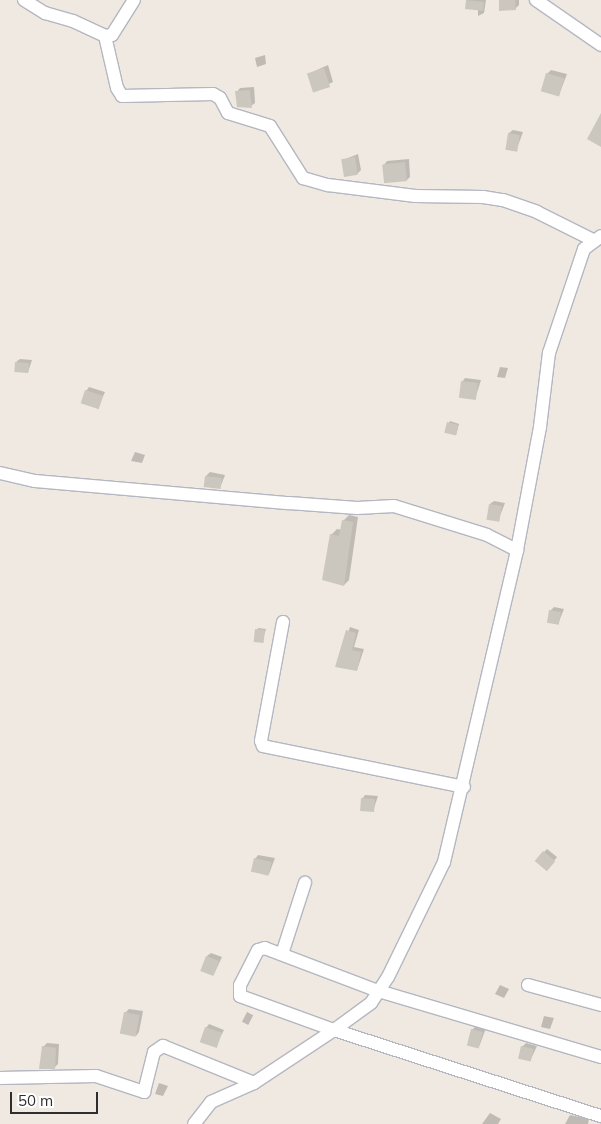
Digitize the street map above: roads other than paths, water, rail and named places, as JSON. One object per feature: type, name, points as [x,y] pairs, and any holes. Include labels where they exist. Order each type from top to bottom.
[{"type":"street","points":[[24,0],[45,13],[73,21],[105,36],[112,35],[134,0]]},
{"type":"street","points":[[536,0],[601,44]]},
{"type":"street","points":[[105,36],[117,88],[122,96],[130,98],[213,94],[220,98],[228,113],[270,126],[303,178],[328,185],[415,196],[483,196],[503,200],[537,212],[597,238],[584,249],[549,353],[540,427],[517,550],[490,657],[464,787],[444,862],[371,1002],[334,1030],[254,1082],[211,1102],[194,1124]]},
{"type":"street","points":[[0,473],[35,481],[289,503],[358,508],[394,506],[487,535],[517,550]]},
{"type":"street","points":[[283,622],[261,741],[263,746],[464,787]]},
{"type":"street","points":[[282,954],[305,883]]},
{"type":"street","points":[[601,1057],[378,991],[265,948],[258,950],[240,985],[240,996],[334,1030],[601,1116]]},
{"type":"street","points":[[528,985],[601,1005]]},
{"type":"street","points":[[0,1078],[96,1076],[144,1092],[154,1052],[163,1046],[254,1082]]}]
